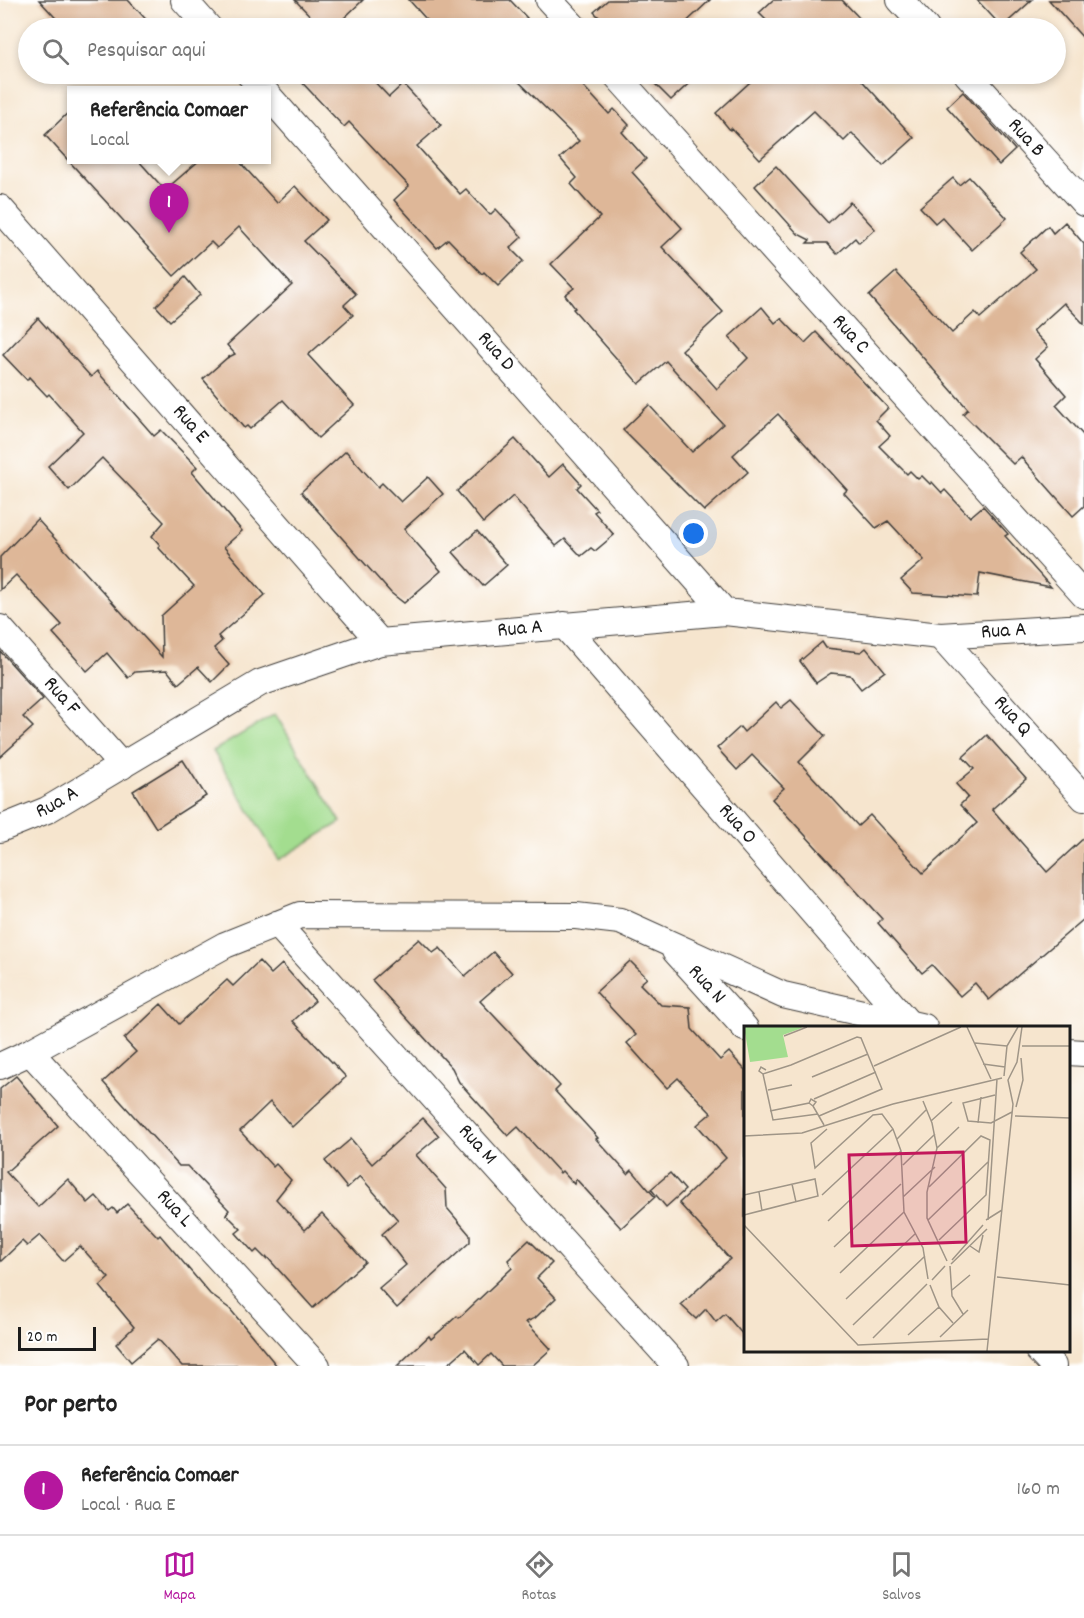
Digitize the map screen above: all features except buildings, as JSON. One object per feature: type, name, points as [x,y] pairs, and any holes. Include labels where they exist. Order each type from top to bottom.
[{"type":"street","points":[[184,0],[200,18]]},
{"type":"street","points":[[549,0],[566,18]]},
{"type":"street","points":[[900,0],[917,18]]},
{"type":"street","name":"Rua C","points":[[624,84],[1084,596]]},
{"type":"street","name":"Rua B","points":[[976,84],[1084,203]]},
{"type":"street","name":"Rua D","points":[[271,99],[725,612]]},
{"type":"street","name":"Rua E","points":[[0,208],[380,642]]},
{"type":"street","name":"Rua A","points":[[0,829],[47,810],[260,682],[380,642],[725,612],[940,636],[1084,627]]},
{"type":"street","name":"Rua O","points":[[564,625],[917,1026]]},
{"type":"street","name":"Rua F","points":[[0,628],[122,766]]},
{"type":"street","name":"Rua Q","points":[[940,636],[1084,798]]},
{"type":"street","points":[[0,1066],[30,1052],[225,945],[300,915],[576,916],[620,921],[783,995],[917,1026]]},
{"type":"street","name":"Rua M","points":[[277,924],[676,1366]]},
{"type":"street","name":"Rua N","points":[[668,944],[744,1027]]},
{"type":"street","name":"Rua L","points":[[30,1052],[317,1366]]},
{"type":"street","points":[[1069,1052],[1084,1053]]},
{"type":"street","points":[[1039,1351],[1053,1366]]},
{"type":"green space","points":[[275,714],[341,822],[279,860],[213,751]]},
{"type":"place","name":"Referência Comaer","points":[[169,233]]}]
